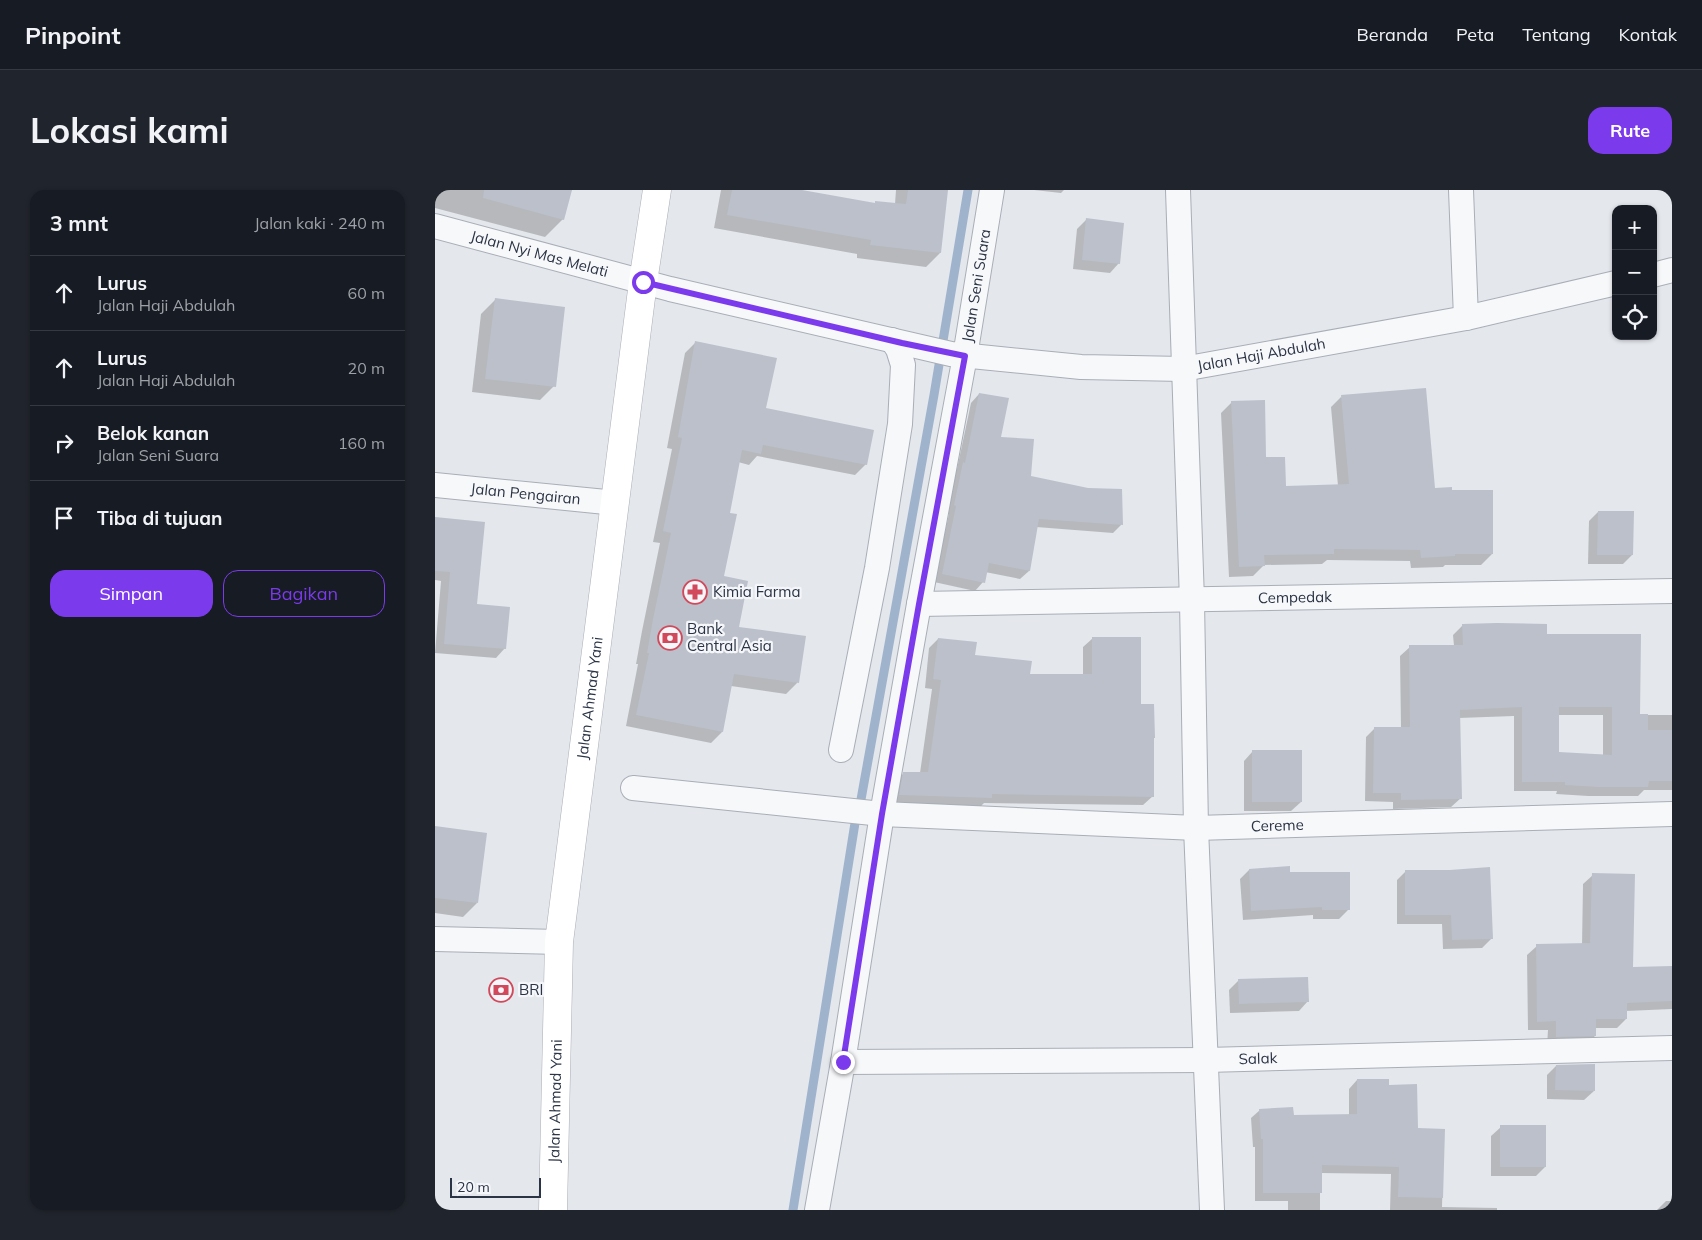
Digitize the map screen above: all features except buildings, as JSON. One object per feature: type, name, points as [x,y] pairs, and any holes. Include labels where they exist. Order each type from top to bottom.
[{"type":"street","name":"Jalan Ahmad Yani","points":[[553,1210],[559,942],[643,282],[657,190]]},
{"type":"street","name":"Jalan Seni Suara","points":[[817,1210],[843,1062],[867,812],[919,604],[958,355],[992,190]]},
{"type":"street","points":[[1178,190],[1183,370],[1193,601],[1196,828],[1212,1210]]},
{"type":"street","points":[[1461,190],[1466,318]]},
{"type":"street","name":"Jalan Nyi Mas Melati","points":[[435,226],[643,282]]},
{"type":"street","points":[[1657,274],[1672,270]]},
{"type":"street","name":"Jalan Haji Abdulah","points":[[643,282],[958,355],[1081,367],[1183,370],[1466,318],[1612,284]]},
{"type":"street","points":[[841,750],[877,568],[900,424],[903,365],[897,342]]},
{"type":"street","name":"Jalan Pengairan","points":[[435,485],[615,503]]},
{"type":"street","name":"Cempedak","points":[[919,604],[1193,601],[1672,591]]},
{"type":"street","name":"Cereme","points":[[633,788],[867,812],[1196,828],[1672,814]]},
{"type":"street","points":[[435,939],[559,942]]},
{"type":"street","name":"Salak","points":[[843,1062],[1206,1060],[1672,1048]]},
{"type":"waterway","points":[[793,1210],[855,823],[860,805],[934,395],[968,190]]},
{"type":"place","name":"Kimia Farma","points":[[695,592]]},
{"type":"place","name":"Bank Central Asia","points":[[670,638]]},
{"type":"place","name":"BRI","points":[[501,990]]},
{"type":"route","points":[[643,282],[965,356],[882,814],[843,1062]]}]
